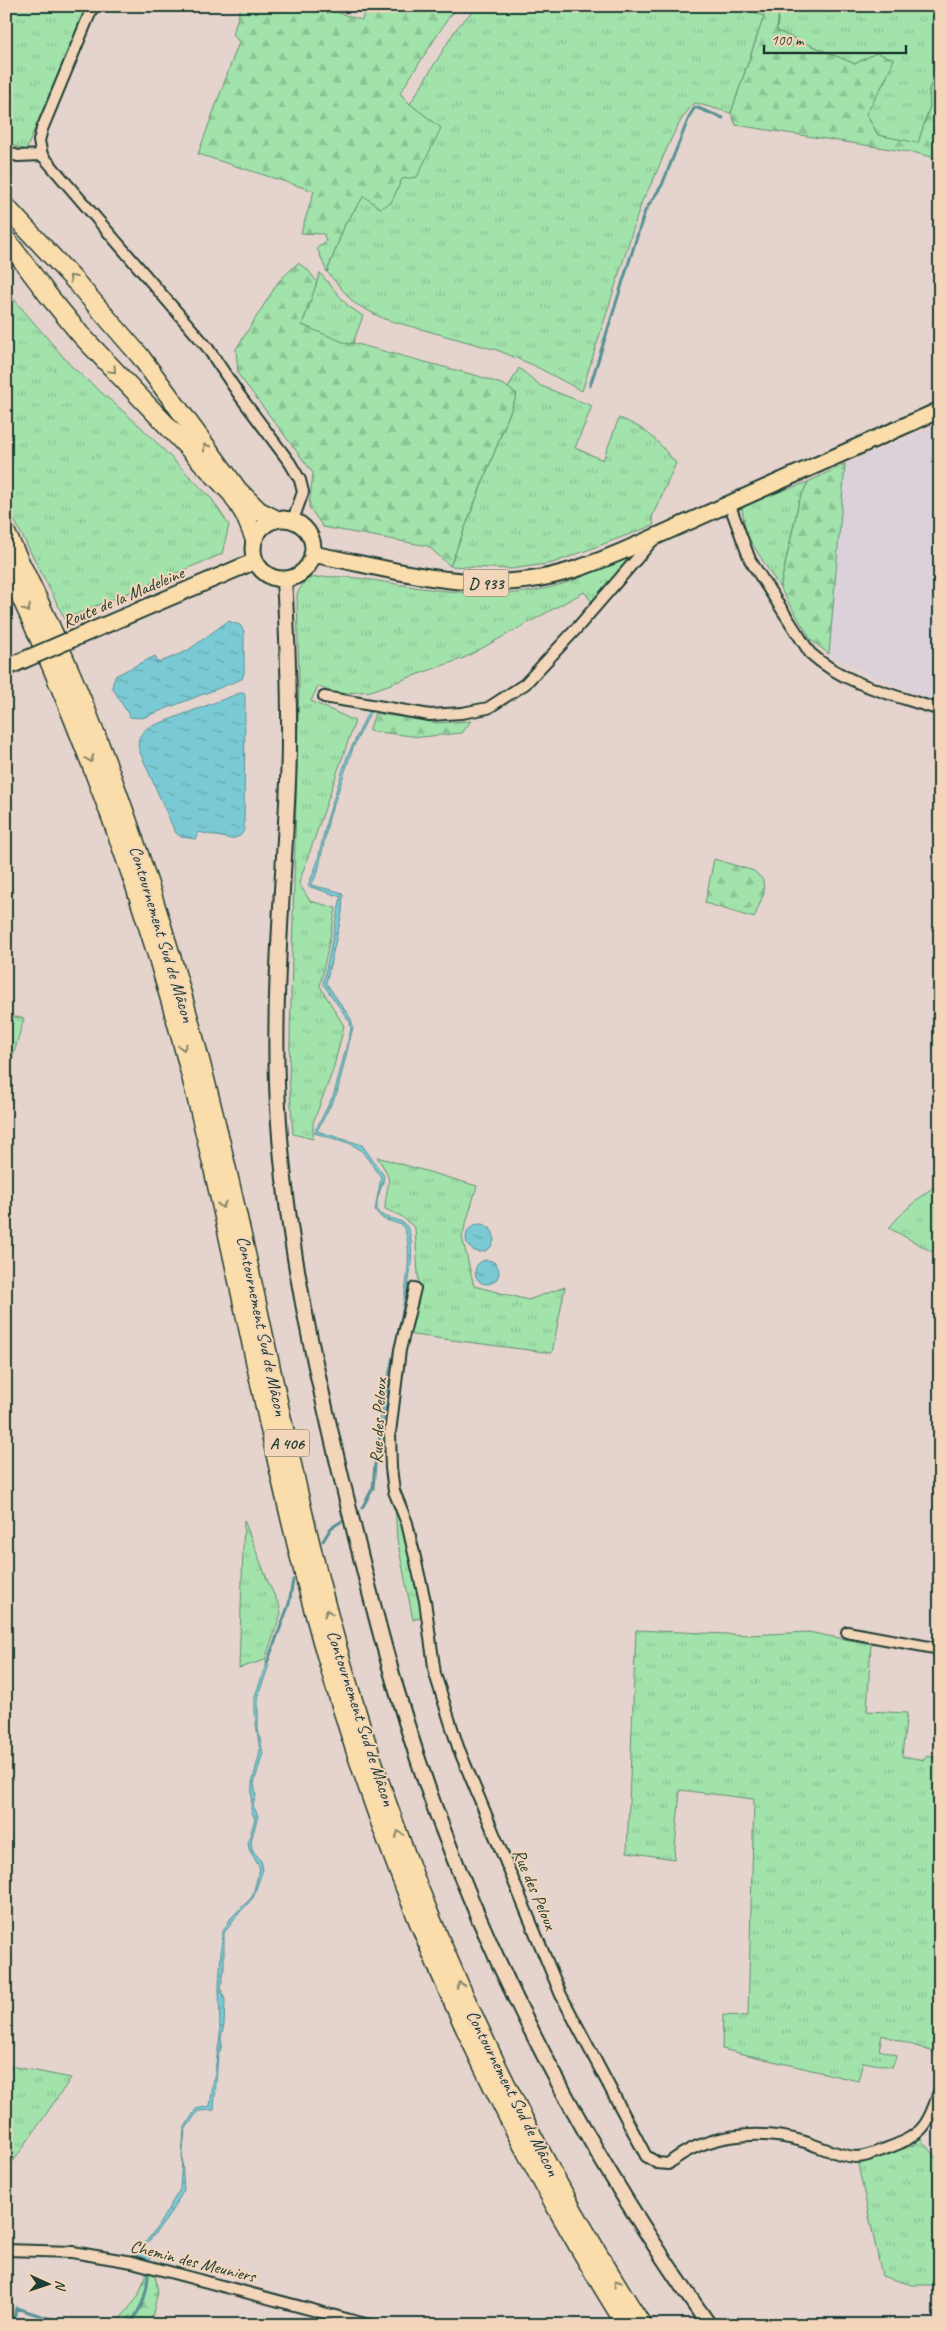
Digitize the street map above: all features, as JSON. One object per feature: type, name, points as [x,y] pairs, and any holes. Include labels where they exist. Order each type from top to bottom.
[{"type":"highway","points":[[6,207],[76,282],[140,356],[238,490],[259,511],[275,519]]},
{"type":"highway","points":[[6,239],[80,334],[232,494],[245,515],[254,537]]},
{"type":"highway","name":"Contournement Sud de Mâcon","points":[[6,533],[60,648],[77,690],[127,823],[163,929],[194,1035],[223,1152],[318,1577],[348,1683],[382,1788],[449,1961],[487,2045],[555,2177],[600,2257],[642,2325]]},
{"type":"highway","name":"Contournement Sud de Mâcon","points":[[6,565],[44,647],[86,750],[136,890],[164,978],[213,1167],[308,1592],[345,1717],[382,1829],[435,1961],[489,2079],[558,2211],[626,2325]]},
{"type":"main road","name":"D 933","points":[[312,554],[448,580],[483,583],[511,582],[550,576],[585,566],[655,537],[940,410]]},
{"type":"main road","points":[[275,519],[293,520],[300,523],[309,534],[312,554],[305,569],[292,578],[284,579],[267,575],[255,561],[253,554],[254,537],[265,524],[275,519]]},
{"type":"main road","name":"Route de la Madeleine","points":[[6,668],[255,561]]},
{"type":"main road","points":[[284,579],[290,720],[276,1046],[279,1121],[295,1265],[311,1349],[361,1557],[422,1769],[441,1824],[487,1935],[564,2092],[618,2190],[668,2267],[709,2325]]},
{"type":"street","points":[[92,6],[42,129],[39,141],[42,155],[207,347],[240,396],[290,463],[300,480],[303,492],[293,520]]},
{"type":"street","points":[[6,152],[18,156],[42,155]]},
{"type":"street","points":[[729,503],[750,560],[810,653],[822,664],[850,680],[940,710]]},
{"type":"street","points":[[324,697],[430,715],[462,713],[488,708],[525,684],[577,628],[655,537]]},
{"type":"street","name":"Rue des Peloux","points":[[415,1288],[400,1350],[390,1433],[391,1468],[394,1491],[406,1523],[425,1601],[435,1674],[458,1747],[561,1995],[646,2156],[657,2164],[668,2164],[682,2152],[710,2141],[735,2136],[786,2138],[857,2157],[872,2154],[909,2141],[923,2130],[936,2102],[940,2088]]},
{"type":"street","points":[[847,1632],[940,1649]]},
{"type":"street","name":"Chemin des Meuniers","points":[[6,2250],[72,2252],[132,2262],[369,2325]]},
{"type":"shaded area","points":[[940,424],[940,703],[875,677],[829,654],[845,464]]},
{"type":"green space","points":[[6,6],[87,6],[26,150],[6,143]]},
{"type":"green space","points":[[241,6],[316,6],[362,20],[366,6],[460,6],[449,17],[400,93],[410,104],[441,128],[417,177],[402,179],[391,203],[380,208],[364,196],[345,224],[327,272],[317,248],[326,242],[324,234],[301,233],[314,191],[198,154],[239,42],[233,34]]},
{"type":"green space","points":[[477,6],[738,6],[764,16],[731,113],[695,103],[673,135],[642,201],[582,391],[533,365],[497,350],[384,319],[354,303],[327,272],[345,224],[364,196],[391,202],[428,118],[410,104],[456,29]]},
{"type":"green space","points":[[738,6],[779,6],[777,31],[855,64],[876,53],[894,59],[887,77],[866,114],[878,135],[918,143],[930,106],[929,90],[940,61],[940,159],[916,153],[736,125],[731,113],[764,16]]},
{"type":"green space","points":[[779,6],[940,6],[940,61],[929,90],[930,106],[918,144],[878,135],[866,114],[887,77],[876,53],[855,64],[777,31]]},
{"type":"green space","points":[[298,263],[308,270],[317,282],[302,325],[348,344],[353,343],[478,376],[504,385],[517,394],[450,566],[428,546],[323,527],[309,507],[313,473],[238,374],[236,349],[279,281]]},
{"type":"green space","points":[[320,273],[348,306],[363,316],[353,343],[348,345],[302,325]]},
{"type":"green space","points":[[6,290],[71,366],[140,426],[211,498],[229,525],[222,554],[65,619],[6,504]]},
{"type":"green space","points":[[519,368],[541,386],[592,406],[575,448],[603,460],[619,418],[645,431],[676,463],[652,517],[654,525],[553,563],[511,569],[450,566],[517,394],[508,388]]},
{"type":"green space","points":[[845,464],[829,654],[811,640],[780,588],[799,501],[808,482]]},
{"type":"green space","points":[[808,482],[799,501],[780,588],[746,534],[742,508],[756,500]]},
{"type":"green space","points":[[633,555],[592,602],[584,592],[464,658],[371,691],[335,694],[318,686],[311,701],[355,721],[299,883],[310,901],[336,908],[320,986],[344,1026],[333,1070],[313,1123],[313,1139],[293,1134],[289,1078],[299,681],[297,594],[306,579],[323,577],[356,578],[466,593],[524,592],[572,581]]},
{"type":"green space","points":[[375,713],[437,723],[471,721],[462,733],[421,737],[369,731]]},
{"type":"green space","points":[[714,859],[754,871],[763,880],[764,893],[754,918],[705,903]]},
{"type":"green space","points":[[6,1016],[24,1018],[6,1081]]},
{"type":"green space","points":[[377,1157],[477,1186],[462,1237],[474,1286],[528,1300],[565,1287],[552,1353],[406,1334],[419,1289],[415,1228],[401,1216],[385,1209],[388,1178]]},
{"type":"green space","points":[[940,1183],[940,1256],[889,1228],[900,1215]]},
{"type":"green space","points":[[395,1503],[413,1559],[419,1588],[423,1617],[413,1620],[397,1539]]},
{"type":"green space","points":[[244,1520],[281,1613],[265,1660],[239,1668]]},
{"type":"green space","points":[[636,1630],[749,1635],[808,1632],[871,1644],[867,1711],[907,1713],[902,1756],[924,1760],[927,1756],[940,1759],[940,2054],[882,2035],[879,2050],[897,2055],[892,2067],[863,2062],[858,2081],[722,2049],[723,2015],[748,2016],[754,1799],[680,1790],[674,1859],[627,1852]]},
{"type":"green space","points":[[6,2065],[71,2078],[6,2172]]},
{"type":"green space","points":[[920,2138],[940,2163],[940,2285],[912,2285],[882,2276],[858,2165],[914,2145]]},
{"type":"green space","points":[[146,2273],[155,2274],[158,2292],[150,2325],[115,2325],[138,2297]]},
{"type":"water","points":[[228,621],[240,625],[244,631],[244,673],[242,679],[142,718],[130,717],[112,687],[115,676],[155,656],[158,663],[187,651]]},
{"type":"water","points":[[244,693],[245,696],[244,830],[240,836],[231,839],[198,832],[196,839],[181,837],[175,832],[139,750],[139,738],[147,728]]},
{"type":"water","points":[[369,710],[371,711],[353,748],[329,818],[318,872],[311,885],[340,892],[343,895],[342,913],[326,983],[351,1019],[353,1027],[337,1093],[317,1131],[362,1145],[384,1176],[377,1200],[377,1211],[404,1224],[411,1239],[412,1255],[407,1295],[391,1367],[382,1428],[379,1428],[407,1274],[407,1237],[402,1225],[383,1219],[375,1210],[381,1177],[361,1150],[349,1143],[314,1133],[334,1094],[351,1029],[350,1022],[323,984],[341,897],[308,886],[317,864],[327,819],[347,757]]},
{"type":"water","points":[[480,1224],[490,1228],[494,1238],[490,1248],[480,1252],[470,1248],[466,1238],[470,1228]]},
{"type":"water","points":[[487,1260],[496,1263],[499,1272],[496,1281],[487,1284],[478,1281],[475,1272],[478,1263]]},
{"type":"water","points":[[267,1663],[269,1665],[258,1696],[258,1729],[263,1753],[254,1783],[256,1795],[253,1805],[258,1816],[251,1841],[252,1849],[261,1861],[263,1869],[253,1898],[224,1933],[224,1970],[221,1988],[225,2000],[224,2025],[221,2038],[222,2045],[218,2056],[214,2110],[198,2111],[185,2130],[182,2160],[184,2190],[166,2220],[140,2252],[151,2256],[149,2261],[136,2255],[158,2226],[180,2189],[184,2129],[196,2109],[210,2106],[220,2035],[219,1987],[222,1933],[231,1918],[252,1897],[260,1868],[249,1849],[248,1842],[255,1819],[251,1810],[252,1783],[260,1752],[255,1716],[255,1696]]},
{"type":"waterway","points":[[590,386],[645,211],[662,185],[690,115],[695,107],[723,118]]},
{"type":"waterway","points":[[362,1508],[373,1488],[376,1453],[382,1428]]},
{"type":"waterway","points":[[323,1541],[331,1528],[342,1521]]},
{"type":"waterway","points":[[267,1663],[289,1604],[293,1580]]},
{"type":"waterway","points":[[129,2325],[143,2302],[148,2279],[149,2261]]},
{"type":"waterway","points":[[13,2325],[16,2308],[70,2325]]}]
